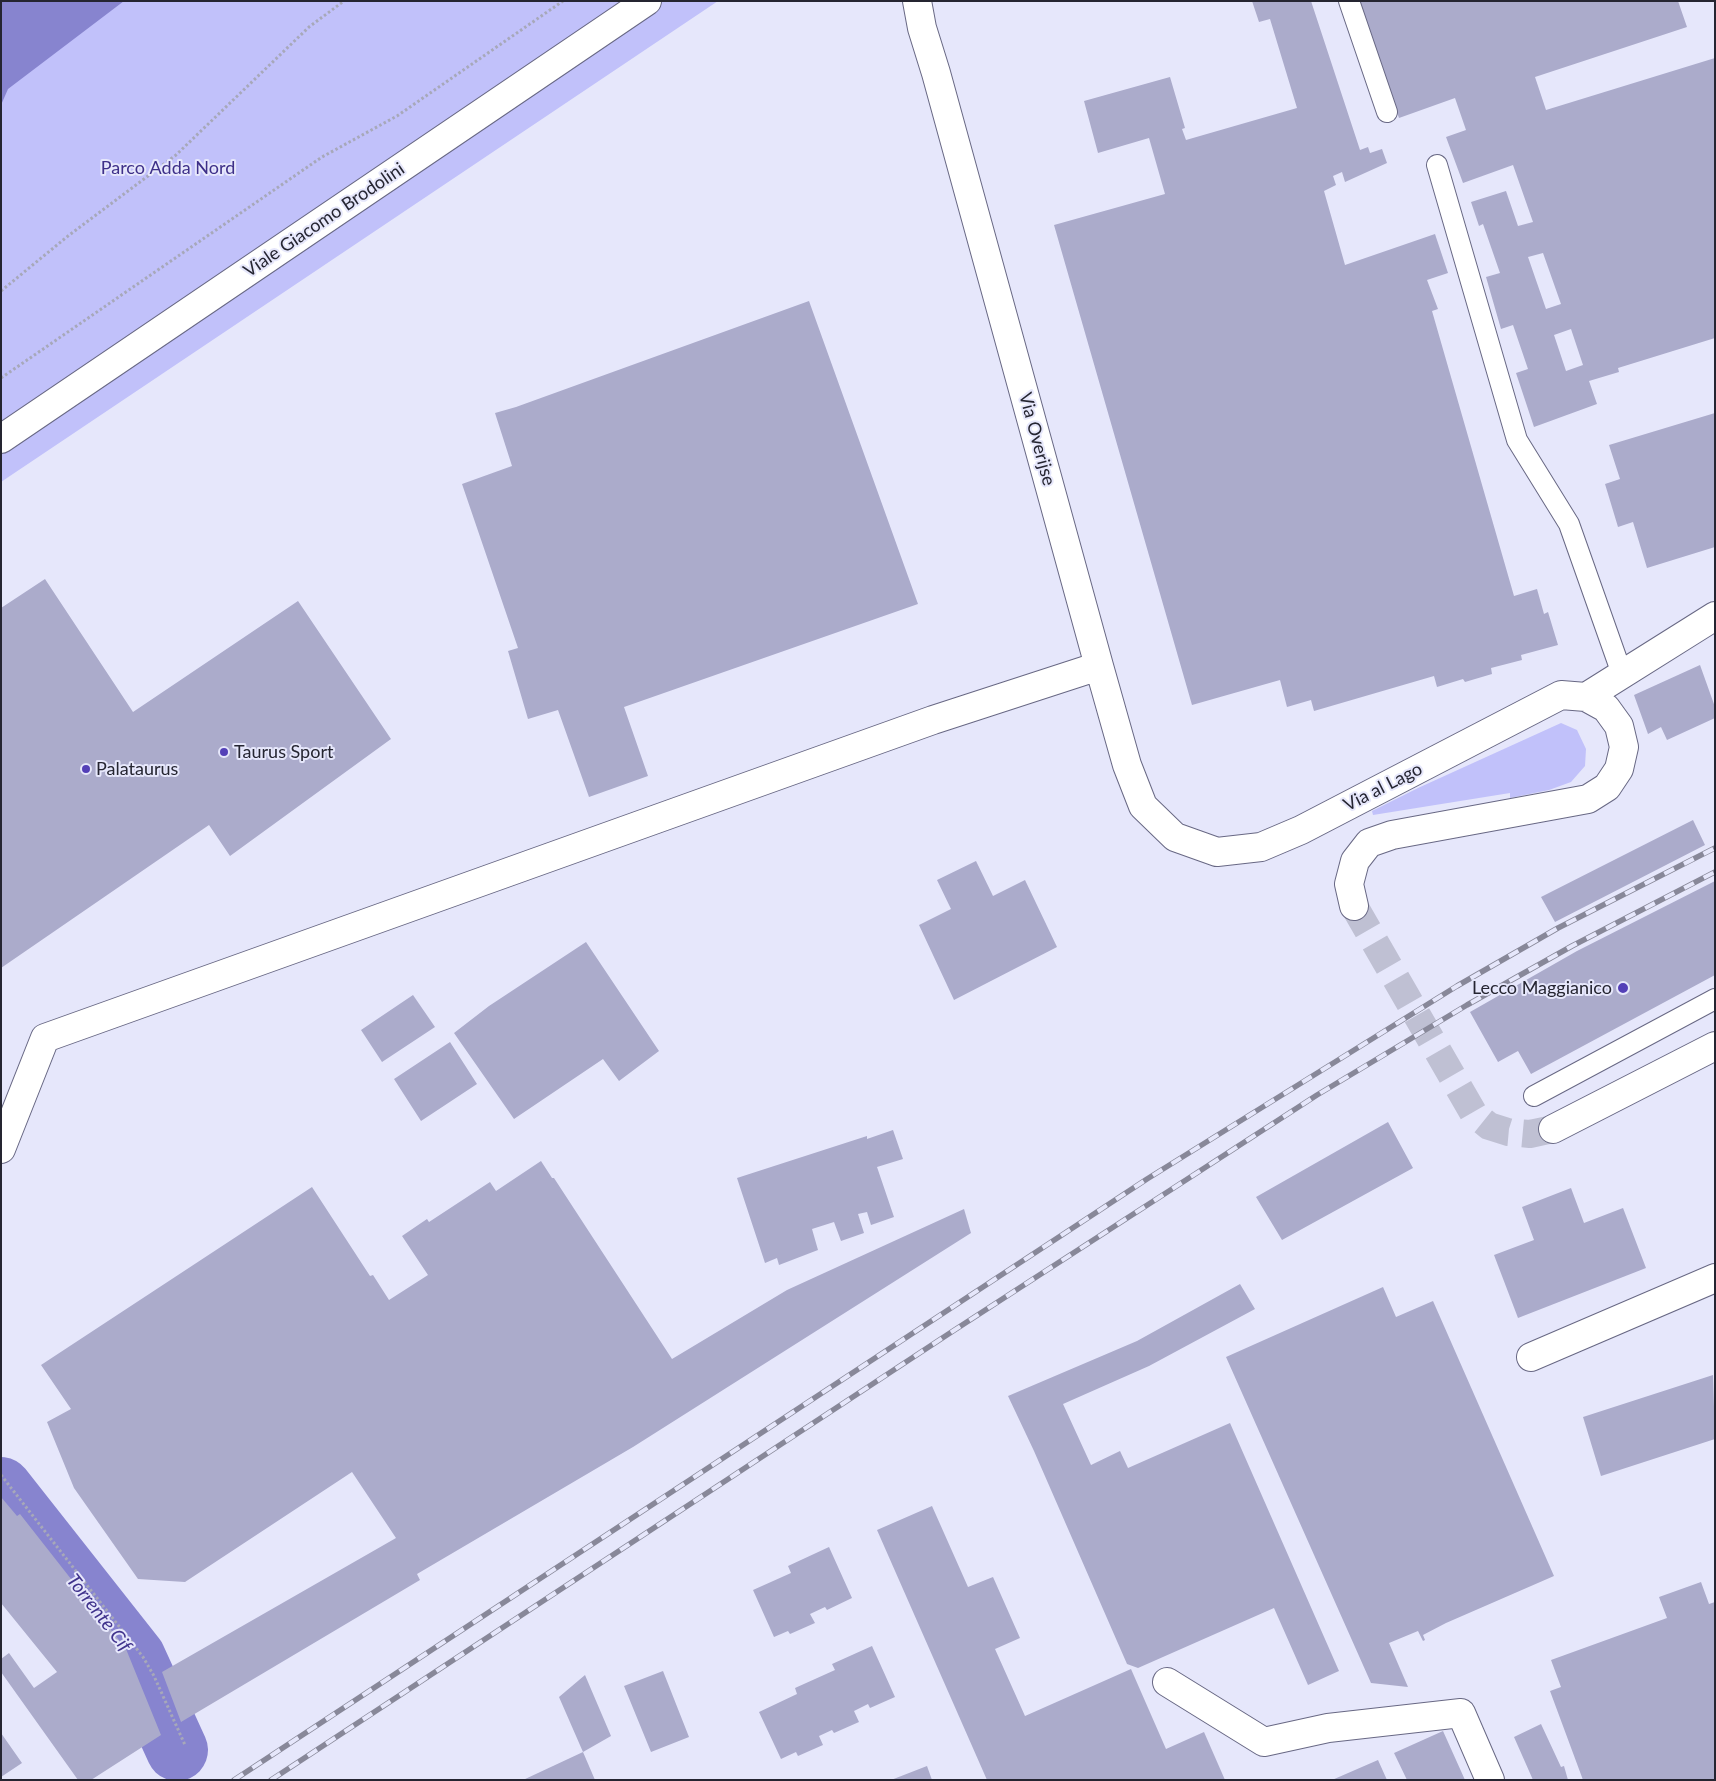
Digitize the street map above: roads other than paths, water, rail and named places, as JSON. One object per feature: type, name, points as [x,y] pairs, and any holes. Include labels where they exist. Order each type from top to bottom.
[{"type":"street","name":"Viale Giacomo Brodolini","points":[[1,439],[647,1]]},
{"type":"street","name":"Via Overijse","points":[[899,1],[922,28]]},
{"type":"street","name":"Via Overijse","points":[[917,1],[922,28],[1127,765],[1144,806],[1175,837]]},
{"type":"street","points":[[1586,697],[1715,616]]},
{"type":"street","points":[[1,1149],[45,1038],[923,724],[1099,666]]},
{"type":"street","name":"Via al Lago","points":[[1175,837],[1217,852],[1261,848],[1301,830],[1561,695],[1586,697],[1606,708],[1619,726],[1624,747],[1619,769],[1607,788],[1588,799],[1392,835],[1370,843],[1355,861],[1349,884],[1354,906]]},
{"type":"street","points":[[1553,1129],[1715,1046]]},
{"type":"street","points":[[1532,1357],[1715,1278]]},
{"type":"street","points":[[1167,1682],[1264,1742],[1328,1728],[1461,1713],[1490,1780]]},
{"type":"lane","points":[[1349,1],[1387,112]]},
{"type":"lane","points":[[1437,165],[1517,440],[1569,524],[1622,674]]},
{"type":"lane","points":[[1534,1096],[1715,999]]},
{"type":"waterway","name":"Torrente Cif","points":[[1,1488],[135,1658],[177,1750]]},
{"type":"tunnel","points":[[1354,906],[1474,1114],[1489,1126],[1508,1132],[1530,1134],[1553,1129]]},
{"type":"railway","points":[[234,1780],[1147,1179],[1457,986],[1558,928],[1715,848]]},
{"type":"railway","points":[[271,1780],[953,1331],[1317,1095],[1467,1005],[1572,946],[1715,872]]},
{"type":"place","name":"Taurus Sport","points":[[224,752]]},
{"type":"place","name":"Palataurus","points":[[86,769]]},
{"type":"place","name":"Lecco Maggianico","points":[[1623,988]]},
{"type":"park label","name":"Parco Adda Nord","points":[[168,168]]}]
